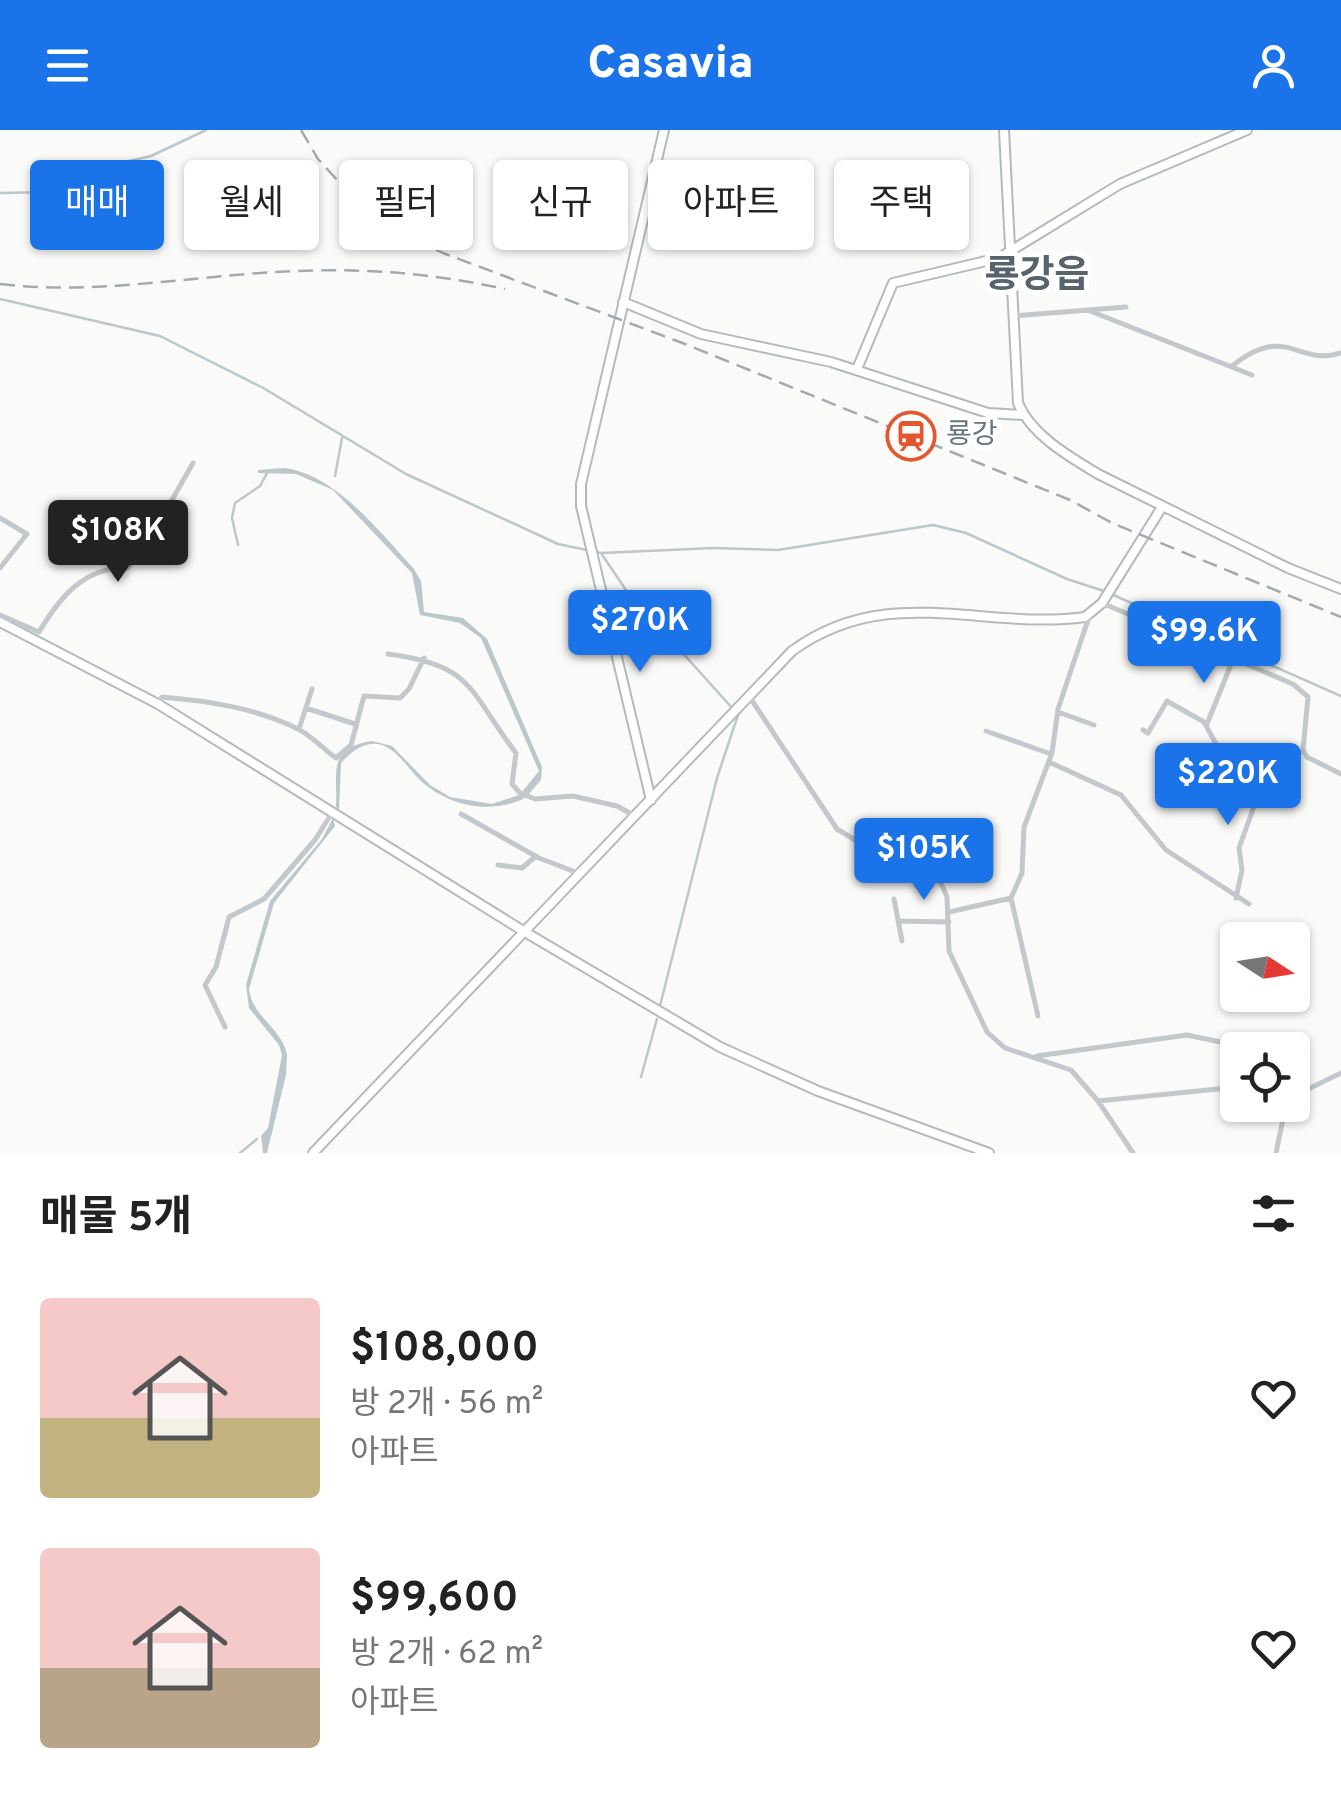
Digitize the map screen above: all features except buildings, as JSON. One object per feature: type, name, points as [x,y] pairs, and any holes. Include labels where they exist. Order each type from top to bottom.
[{"type":"main road","points":[[651,800],[581,506],[581,484],[664,130]]},
{"type":"main road","points":[[1004,130],[1012,316],[1022,415],[1072,459],[1162,507],[1341,589]]},
{"type":"main road","points":[[857,369],[893,283],[999,258],[1120,184],[1247,130]]},
{"type":"main road","points":[[623,302],[701,334],[857,369],[988,413],[1022,415]]},
{"type":"main road","points":[[313,1153],[807,640],[875,613],[1072,618],[1090,614],[1106,596],[1162,507]]},
{"type":"main road","points":[[0,618],[158,704],[720,1047],[818,1092],[989,1153]]},
{"type":"street","points":[[1012,316],[1126,306]]},
{"type":"street","points":[[1090,311],[1252,375]]},
{"type":"street","points":[[1231,366],[1259,347],[1296,348],[1330,356],[1341,352]]},
{"type":"street","points":[[0,618],[39,632],[74,585],[104,568],[130,566],[164,526],[164,514],[193,463]]},
{"type":"street","points":[[0,518],[27,534],[0,568]]},
{"type":"street","points":[[1106,596],[1304,691],[1309,708],[1303,750],[1341,774]]},
{"type":"street","points":[[1038,1016],[1011,898],[1021,878],[1024,827],[1050,758],[1058,712],[1090,614]]},
{"type":"street","points":[[388,654],[424,658],[468,683],[516,753],[512,784],[520,793],[528,797],[574,796],[617,806],[636,816]]},
{"type":"street","points":[[158,704],[162,697],[264,714],[298,730],[336,758],[351,745],[364,696],[400,698],[410,689],[424,658]]},
{"type":"street","points":[[1206,727],[1234,658]]},
{"type":"street","points":[[298,730],[312,689]]},
{"type":"street","points":[[749,696],[838,829],[860,843],[895,830],[922,845],[944,890],[949,912],[949,950],[987,1032],[1010,1050],[1070,1070],[1133,1153]]},
{"type":"street","points":[[1142,730],[1148,733],[1167,700],[1198,716],[1221,753],[1266,772],[1272,772],[1303,750]]},
{"type":"street","points":[[306,708],[355,724]]},
{"type":"street","points":[[1058,712],[1094,725]]},
{"type":"street","points":[[986,730],[1121,794],[1166,850],[1248,904]]},
{"type":"street","points":[[1182,780],[1194,784],[1231,759]]},
{"type":"street","points":[[1236,898],[1242,870],[1240,848],[1266,772]]},
{"type":"street","points":[[225,1027],[206,984],[216,966],[230,917],[238,909],[264,899],[337,814]]},
{"type":"street","points":[[461,814],[536,856],[581,874]]},
{"type":"street","points":[[498,865],[522,868],[536,856]]},
{"type":"street","points":[[894,898],[902,942]]},
{"type":"street","points":[[949,912],[1011,898]]},
{"type":"street","points":[[898,921],[949,922]]},
{"type":"street","points":[[1037,1056],[1187,1034],[1220,1041]]},
{"type":"street","points":[[1310,1088],[1341,1073]]},
{"type":"street","points":[[1098,1102],[1220,1089]]},
{"type":"street","points":[[1276,1153],[1282,1122]]},
{"type":"shaded area","points":[[284,468],[321,481],[355,506],[371,522],[414,569],[421,581],[424,612],[463,618],[487,639],[542,767],[541,780],[528,795],[522,792],[539,771],[481,638],[460,623],[420,615],[412,573],[333,490],[296,474],[258,473]]},
{"type":"shaded area","points":[[372,741],[392,746],[430,785],[450,797],[492,804],[519,795],[525,798],[482,807],[454,801],[428,787],[392,750],[370,744],[341,763],[339,810],[336,773],[341,756],[357,744]]},
{"type":"shaded area","points":[[333,818],[335,826],[274,903],[249,989],[251,999],[280,1038],[287,1055],[286,1075],[267,1153],[263,1153],[261,1136],[268,1128],[282,1055],[279,1045],[249,1008],[246,985],[270,901],[322,839]]},
{"type":"waterway","points":[[0,193],[53,192],[89,170],[151,156],[206,130]]},
{"type":"waterway","points":[[0,299],[160,336],[265,389],[406,474],[558,544],[601,553],[626,590],[733,709]]},
{"type":"waterway","points":[[335,476],[342,438]]},
{"type":"waterway","points":[[238,545],[232,518],[235,503],[260,486],[267,473]]},
{"type":"waterway","points":[[602,553],[713,548],[778,550],[933,525],[966,533],[1067,579],[1104,591]]},
{"type":"waterway","points":[[1111,594],[1341,696]]},
{"type":"waterway","points":[[660,1006],[717,778],[738,715]]},
{"type":"waterway","points":[[641,1077],[657,1019]]},
{"type":"waterway","points":[[240,1153],[257,1139]]},
{"type":"railway","points":[[301,130],[318,159],[348,192],[392,228],[443,253],[685,344],[1070,500],[1112,523],[1341,617]]},
{"type":"railway","points":[[0,284],[75,287],[351,270],[428,276],[505,289]]},
{"type":"place","name":"룡강","points":[[911,436]]},
{"type":"district","name":"룡강읍","points":[[1037,277]]}]
